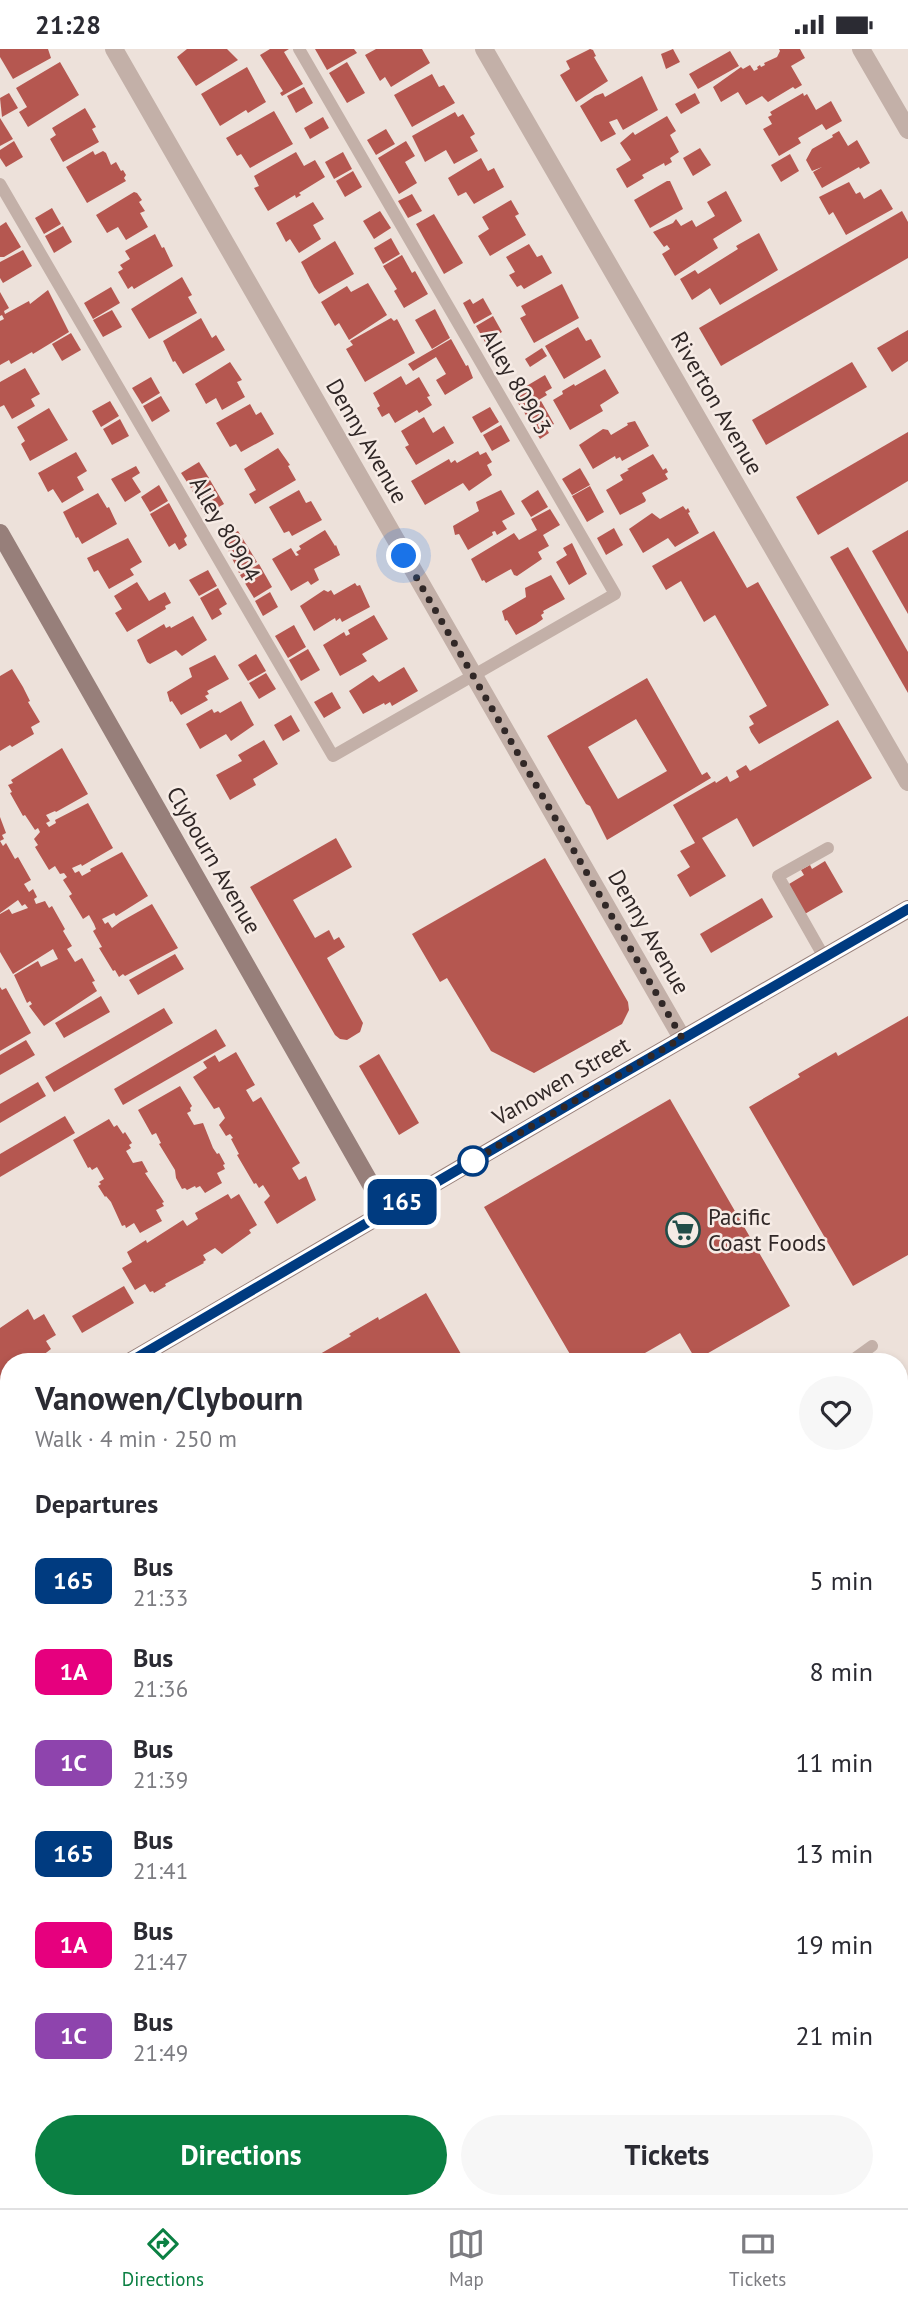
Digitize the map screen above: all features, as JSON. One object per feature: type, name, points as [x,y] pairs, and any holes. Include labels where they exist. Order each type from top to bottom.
[{"type":"main road","name":"Clybourn Avenue","points":[[0,533],[386,1211]]},
{"type":"main road","name":"Vanowen Street","points":[[145,1353],[682,1038],[908,909]]},
{"type":"street","name":"Denny Avenue","points":[[114,49],[682,1038]]},
{"type":"street","name":"Riverton Avenue","points":[[484,49],[908,782]]},
{"type":"street","points":[[861,49],[908,130]]},
{"type":"lane","name":"Alley 80903","points":[[299,49],[615,594],[474,676]]},
{"type":"lane","name":"Alley 80904","points":[[0,184],[333,756],[474,676]]},
{"type":"lane","points":[[824,957],[778,876],[828,848]]},
{"type":"lane","points":[[862,1353],[872,1346]]},
{"type":"building","points":[[0,49],[48,49],[51,58],[13,79],[0,57]]},
{"type":"building","points":[[187,49],[227,49],[238,60],[196,86],[177,57]]},
{"type":"building","points":[[270,49],[289,49],[284,52],[303,84],[282,96],[280,93],[283,91],[260,55]]},
{"type":"building","points":[[315,49],[354,49],[357,53],[327,70]]},
{"type":"building","points":[[376,49],[422,49],[430,63],[391,87],[385,77],[380,81],[365,55]]},
{"type":"building","points":[[673,49],[680,62],[666,69],[661,54]]},
{"type":"building","points":[[779,49],[800,49],[805,58],[791,66],[802,85],[795,89],[793,87],[768,102],[762,96],[746,105],[738,92],[721,102],[713,87],[741,67],[743,69],[750,65],[754,71],[760,65],[765,65],[764,63],[777,57]]},
{"type":"building","points":[[593,50],[596,56],[594,57],[608,81],[576,102],[560,75],[570,69],[566,61]]},
{"type":"building","points":[[730,51],[739,66],[698,89],[689,74]]},
{"type":"building","points":[[60,62],[79,95],[28,127],[19,112],[27,107],[16,88]]},
{"type":"building","points":[[347,62],[365,93],[347,103],[329,73]]},
{"type":"building","points":[[247,67],[266,102],[248,113],[246,110],[220,126],[201,94]]},
{"type":"building","points":[[432,74],[439,87],[444,85],[455,103],[412,127],[394,95]]},
{"type":"building","points":[[642,76],[658,110],[623,130],[617,119],[609,122],[616,134],[601,142],[580,106],[603,93],[605,97]]},
{"type":"building","points":[[304,87],[313,103],[296,113],[287,96]]},
{"type":"building","points":[[9,93],[18,108],[2,117],[0,98]]},
{"type":"building","points":[[695,93],[700,103],[681,114],[675,104]]},
{"type":"building","points":[[803,93],[804,96],[807,94],[816,110],[831,101],[842,121],[826,130],[822,124],[798,138],[801,143],[779,156],[763,129],[772,124],[768,117],[772,115],[770,112]]},
{"type":"building","points":[[85,108],[96,127],[92,129],[99,142],[63,162],[50,139],[56,135],[52,128]]},
{"type":"building","points":[[274,111],[293,144],[250,168],[241,154],[237,156],[226,138]]},
{"type":"building","points":[[455,112],[458,117],[463,114],[475,134],[470,137],[478,151],[454,164],[446,150],[425,162],[412,136]]},
{"type":"building","points":[[667,116],[676,131],[670,135],[679,152],[670,158],[672,162],[665,166],[664,163],[642,175],[644,178],[627,188],[616,169],[631,160],[620,143],[633,132],[635,135]]},
{"type":"building","points":[[323,117],[329,128],[310,139],[304,128]]},
{"type":"building","points":[[0,118],[13,139],[0,146]]},
{"type":"building","points":[[386,129],[395,144],[376,155],[367,140]]},
{"type":"building","points":[[839,131],[848,146],[857,140],[870,163],[822,188],[813,172],[822,167],[812,171],[806,160],[812,149]]},
{"type":"building","points":[[14,141],[23,157],[6,167],[0,158],[0,150]]},
{"type":"building","points":[[406,141],[415,156],[405,162],[417,183],[399,194],[378,158]]},
{"type":"building","points":[[700,148],[711,165],[693,176],[683,158]]},
{"type":"building","points":[[93,151],[95,155],[103,151],[106,153],[111,165],[116,162],[126,175],[126,181],[87,203],[66,167]]},
{"type":"building","points":[[296,152],[304,166],[315,160],[325,177],[299,193],[301,195],[296,198],[295,195],[268,211],[254,188],[259,186],[254,176]]},
{"type":"building","points":[[343,152],[352,169],[334,179],[325,162]]},
{"type":"building","points":[[790,154],[799,171],[781,182],[771,165]]},
{"type":"building","points":[[481,158],[488,171],[494,168],[504,187],[474,204],[466,192],[458,196],[448,178]]},
{"type":"building","points":[[353,171],[362,187],[345,197],[336,181]]},
{"type":"building","points":[[670,181],[683,209],[650,228],[634,200]]},
{"type":"building","points":[[849,182],[856,194],[860,192],[864,199],[881,189],[893,209],[846,235],[833,212],[829,215],[819,197]]},
{"type":"building","points":[[726,191],[742,221],[713,239],[718,248],[675,276],[662,254],[670,249],[667,245],[664,247],[653,232],[676,219],[681,226],[692,220],[696,227],[715,216],[707,202]]},
{"type":"building","points":[[134,192],[142,200],[139,202],[145,211],[140,213],[148,227],[126,240],[118,227],[107,233],[96,215]]},
{"type":"building","points":[[412,194],[422,211],[408,218],[398,201]]},
{"type":"building","points":[[511,200],[519,214],[515,216],[526,235],[490,256],[478,236],[489,229],[482,217]]},
{"type":"building","points":[[313,202],[324,219],[313,225],[321,239],[299,253],[290,239],[286,242],[276,223]]},
{"type":"building","points":[[52,208],[61,224],[44,234],[35,218]]},
{"type":"building","points":[[380,211],[391,228],[374,239],[363,221]]},
{"type":"building","points":[[902,211],[908,222],[908,258],[721,366],[699,328]]},
{"type":"building","points":[[434,214],[463,263],[444,274],[416,224]]},
{"type":"building","points":[[6,222],[21,247],[0,257],[0,226]]},
{"type":"building","points":[[63,226],[72,242],[54,253],[45,236]]},
{"type":"building","points":[[759,233],[778,270],[720,305],[710,288],[692,300],[680,279],[695,270],[698,274]]},
{"type":"building","points":[[155,234],[173,266],[134,289],[132,286],[128,289],[118,272],[123,269],[120,265],[130,259],[125,251]]},
{"type":"building","points":[[391,238],[400,254],[383,264],[374,248]]},
{"type":"building","points":[[335,241],[354,274],[319,294],[301,262]]},
{"type":"building","points":[[529,244],[537,257],[542,255],[552,273],[524,289],[521,285],[517,287],[509,275],[515,272],[506,257]]},
{"type":"building","points":[[23,250],[32,266],[3,283],[0,278],[0,262]]},
{"type":"building","points":[[402,255],[428,294],[404,308],[394,291],[397,289],[383,266]]},
{"type":"building","points":[[182,277],[192,295],[188,297],[197,313],[149,339],[131,309]]},
{"type":"building","points":[[368,283],[387,315],[349,340],[339,323],[335,326],[321,302],[347,286],[351,292]]},
{"type":"building","points":[[562,284],[579,318],[534,343],[520,318],[526,315],[521,306]]},
{"type":"building","points":[[111,287],[120,303],[93,319],[84,303]]},
{"type":"building","points":[[48,290],[69,332],[33,354],[32,352],[11,364],[9,360],[0,365],[0,321],[4,319],[0,316],[0,292],[9,308],[4,311],[5,314],[29,301],[30,304]]},
{"type":"building","points":[[483,298],[492,314],[474,324],[463,303],[470,299],[473,304]]},
{"type":"building","points":[[435,309],[450,338],[432,349],[415,320]]},
{"type":"building","points":[[112,310],[122,327],[103,337],[93,320]]},
{"type":"building","points":[[493,316],[502,332],[485,342],[476,326]]},
{"type":"building","points":[[201,318],[212,338],[216,335],[225,350],[183,374],[175,361],[173,362],[163,341]]},
{"type":"building","points":[[391,318],[394,321],[397,319],[415,353],[365,382],[346,349],[353,345],[350,341]]},
{"type":"building","points":[[578,327],[586,341],[591,339],[601,357],[564,379],[545,346]]},
{"type":"building","points":[[908,330],[908,361],[892,372],[877,348]]},
{"type":"building","points":[[71,333],[81,350],[62,361],[52,344]]},
{"type":"building","points":[[451,339],[473,378],[445,395],[436,380],[446,374],[436,357],[413,371],[408,364]]},
{"type":"building","points":[[542,348],[547,356],[530,367],[525,359]]},
{"type":"building","points":[[230,362],[242,380],[237,382],[245,397],[222,410],[216,398],[206,404],[195,384]]},
{"type":"building","points":[[852,362],[867,387],[766,445],[752,420]]},
{"type":"building","points":[[25,368],[40,394],[31,399],[35,406],[12,419],[4,405],[0,407],[0,382]]},
{"type":"building","points":[[605,369],[619,393],[600,405],[603,411],[570,430],[553,400],[563,394],[562,391]]},
{"type":"building","points":[[545,375],[552,388],[545,392],[547,395],[522,410],[513,394]]},
{"type":"building","points":[[401,376],[406,385],[419,377],[432,405],[395,423],[389,413],[382,417],[373,393]]},
{"type":"building","points":[[151,377],[160,393],[142,404],[132,388]]},
{"type":"building","points":[[161,396],[170,411],[152,422],[143,406]]},
{"type":"building","points":[[110,401],[119,416],[101,427],[92,411]]},
{"type":"building","points":[[541,401],[554,424],[546,428],[549,433],[540,439],[524,412]]},
{"type":"building","points":[[250,404],[256,415],[261,412],[274,434],[241,452],[236,444],[230,447],[216,423]]},
{"type":"building","points":[[490,407],[499,422],[481,433],[472,417]]},
{"type":"building","points":[[49,408],[68,440],[30,461],[21,444],[25,441],[17,427]]},
{"type":"building","points":[[424,417],[433,433],[444,426],[454,443],[416,465],[405,447],[409,445],[401,431]]},
{"type":"building","points":[[120,419],[129,436],[112,445],[103,429]]},
{"type":"building","points":[[635,421],[649,446],[622,461],[615,456],[593,469],[579,445],[603,429],[608,430],[611,435],[628,425],[627,423]]},
{"type":"building","points":[[501,425],[510,441],[492,451],[483,435]]},
{"type":"building","points":[[908,432],[908,481],[818,535],[796,497]]},
{"type":"building","points":[[278,448],[290,465],[288,466],[296,480],[255,504],[249,494],[256,490],[244,469]]},
{"type":"building","points":[[478,451],[480,455],[486,452],[492,462],[487,465],[492,475],[469,491],[463,483],[425,505],[411,481],[449,459],[451,463],[455,460],[457,463]]},
{"type":"building","points":[[76,452],[87,471],[77,477],[84,490],[62,503],[53,489],[48,492],[38,473]]},
{"type":"building","points":[[653,454],[663,470],[666,468],[668,479],[642,493],[645,502],[620,515],[606,490],[623,480],[620,475],[629,470],[627,469]]},
{"type":"building","points":[[199,462],[209,478],[191,488],[181,473]]},
{"type":"building","points":[[136,466],[140,473],[132,478],[141,492],[125,502],[111,479]]},
{"type":"building","points":[[580,468],[590,485],[572,495],[562,479]]},
{"type":"building","points":[[210,480],[224,504],[205,515],[192,491]]},
{"type":"building","points":[[159,485],[168,501],[150,512],[141,497]]},
{"type":"building","points":[[590,486],[604,512],[587,522],[572,496]]},
{"type":"building","points":[[299,490],[306,503],[311,501],[322,520],[292,536],[289,531],[284,533],[269,507]]},
{"type":"building","points":[[501,490],[515,514],[502,521],[507,529],[497,535],[495,531],[492,532],[493,535],[468,550],[459,534],[455,535],[453,526],[479,511],[476,502]]},
{"type":"building","points":[[538,490],[548,507],[531,517],[521,501]]},
{"type":"building","points":[[98,493],[117,524],[82,544],[63,512]]},
{"type":"building","points":[[169,503],[187,536],[184,539],[187,545],[179,550],[175,543],[169,547],[150,514]]},
{"type":"building","points":[[683,506],[686,510],[688,508],[699,533],[675,547],[668,538],[643,553],[629,529],[652,513],[660,519]]},
{"type":"building","points":[[550,509],[560,525],[543,535],[549,546],[538,552],[542,559],[517,576],[511,569],[486,583],[482,581],[471,559],[514,533],[519,540],[537,530],[531,519]]},
{"type":"building","points":[[614,528],[623,545],[606,555],[597,538]]},
{"type":"building","points":[[325,530],[340,555],[314,569],[319,580],[311,585],[308,581],[291,591],[272,559],[291,548],[296,556],[299,555],[296,552],[301,549],[299,546]]},
{"type":"building","points":[[908,530],[908,614],[872,551]]},
{"type":"building","points":[[238,531],[257,562],[239,573],[223,539]]},
{"type":"building","points":[[714,531],[747,588],[758,582],[829,705],[759,744],[749,727],[754,724],[749,716],[767,706],[715,615],[704,622],[681,581],[666,590],[652,566]]},
{"type":"building","points":[[128,538],[142,562],[130,569],[134,575],[109,589],[98,570],[94,572],[87,558]]},
{"type":"building","points":[[572,543],[587,574],[569,585],[556,562],[567,555],[563,548]]},
{"type":"building","points":[[848,547],[908,652],[908,693],[830,557]]},
{"type":"building","points":[[259,564],[272,587],[254,598],[240,575]]},
{"type":"building","points":[[208,570],[217,586],[199,596],[189,580]]},
{"type":"building","points":[[551,575],[565,599],[543,611],[543,619],[516,635],[507,620],[505,621],[502,611],[526,597],[525,588]]},
{"type":"building","points":[[137,582],[149,601],[165,592],[171,603],[165,606],[166,609],[127,632],[115,613],[122,609],[114,596]]},
{"type":"building","points":[[355,583],[360,585],[370,607],[342,622],[340,618],[336,621],[335,618],[314,631],[300,606],[324,590],[331,590],[334,595]]},
{"type":"building","points":[[218,588],[227,604],[219,609],[222,614],[212,620],[200,598]]},
{"type":"building","points":[[270,592],[278,607],[263,616],[255,601]]},
{"type":"building","points":[[374,615],[388,639],[362,654],[367,661],[340,676],[323,645],[344,632],[346,636],[350,634],[348,630]]},
{"type":"building","points":[[193,616],[207,640],[182,656],[176,650],[150,664],[147,662],[137,640],[164,624],[166,628],[171,628]]},
{"type":"building","points":[[294,625],[306,647],[288,658],[275,636]]},
{"type":"building","points":[[308,649],[320,670],[301,681],[289,660]]},
{"type":"building","points":[[256,654],[266,671],[248,681],[238,665]]},
{"type":"building","points":[[215,655],[229,679],[207,691],[209,694],[205,696],[208,700],[181,715],[172,701],[170,702],[167,692],[192,677],[189,668]]},
{"type":"building","points":[[404,667],[418,691],[392,706],[390,702],[385,705],[384,703],[363,714],[349,691],[373,675],[379,682]]},
{"type":"building","points":[[12,669],[40,722],[31,727],[34,734],[0,751],[0,676]]},
{"type":"building","points":[[266,673],[276,689],[259,699],[249,683]]},
{"type":"building","points":[[647,678],[702,775],[707,772],[711,778],[607,840],[590,806],[586,804],[547,736]],"holes":[[[636,719],[667,771],[618,799],[588,747]]]},
{"type":"building","points":[[332,692],[341,708],[324,718],[314,702]]},
{"type":"building","points":[[241,701],[254,725],[231,741],[226,734],[200,749],[186,724],[212,709],[214,713],[220,713]]},
{"type":"building","points":[[291,715],[300,731],[283,741],[274,725]]},
{"type":"building","points":[[838,720],[872,778],[753,847],[737,818],[702,838],[726,876],[690,897],[677,875],[690,867],[680,851],[695,843],[673,805],[727,776],[730,782],[739,777],[736,771],[746,765],[750,771]]},
{"type":"building","points":[[264,740],[278,764],[253,779],[256,785],[230,800],[216,775],[242,761],[238,755]]},
{"type":"building","points":[[62,748],[88,794],[46,815],[50,821],[46,823],[49,827],[56,823],[55,820],[88,803],[113,848],[82,866],[81,864],[72,868],[82,876],[122,852],[148,896],[116,916],[114,913],[102,919],[112,928],[152,904],[178,948],[125,976],[123,974],[119,977],[115,970],[113,971],[99,948],[102,947],[93,931],[96,929],[89,915],[83,919],[69,896],[72,894],[63,880],[67,877],[64,873],[60,874],[55,866],[49,870],[35,847],[38,845],[34,839],[40,832],[38,828],[35,830],[25,815],[23,816],[10,793],[12,792],[8,785],[13,783],[11,780]]},
{"type":"building","points":[[0,817],[6,833],[0,841]]},
{"type":"building","points":[[336,838],[352,867],[293,900],[315,938],[329,930],[334,940],[339,937],[345,947],[327,958],[363,1023],[360,1032],[347,1040],[335,1035],[250,887]]},
{"type":"building","points":[[0,841],[3,846],[6,843],[15,859],[18,857],[31,880],[24,884],[29,892],[33,889],[37,897],[34,899],[36,904],[45,901],[49,908],[52,906],[72,946],[67,949],[75,962],[82,958],[95,981],[92,982],[97,991],[44,1026],[29,1006],[32,1004],[30,1001],[27,1003],[14,975],[38,961],[41,967],[58,959],[53,949],[13,974],[0,952],[0,914],[9,909],[12,914],[28,908],[25,904],[22,906],[18,900],[0,913]]},
{"type":"building","points":[[545,858],[628,1002],[629,1010],[622,1024],[534,1073],[491,1051],[447,978],[440,982],[412,934]]},
{"type":"building","points":[[825,861],[843,892],[803,915],[789,884],[804,875],[801,870],[810,865],[812,869]]},
{"type":"building","points":[[762,898],[773,917],[711,953],[700,934]]},
{"type":"building","points":[[175,954],[184,969],[138,995],[129,980]]},
{"type":"building","points":[[0,987],[2,990],[6,988],[31,1033],[0,1051]]},
{"type":"building","points":[[101,996],[110,1012],[64,1038],[55,1023]]},
{"type":"building","points":[[164,1008],[173,1023],[54,1092],[45,1077]]},
{"type":"building","points":[[908,1016],[908,1255],[853,1286],[749,1107],[836,1052],[838,1056]]},
{"type":"building","points":[[216,1029],[226,1046],[123,1105],[114,1089]]},
{"type":"building","points":[[26,1040],[35,1055],[0,1075],[0,1055]]},
{"type":"building","points":[[236,1052],[255,1085],[246,1090],[253,1102],[261,1097],[300,1163],[292,1168],[299,1180],[306,1176],[316,1200],[277,1224],[264,1202],[270,1196],[263,1185],[259,1188],[254,1184],[237,1155],[239,1154],[231,1139],[233,1138],[230,1134],[226,1136],[219,1125],[225,1118],[219,1107],[214,1109],[193,1077],[207,1068],[203,1062],[215,1055],[219,1062]]},
{"type":"building","points":[[379,1054],[419,1123],[399,1135],[359,1066]]},
{"type":"building","points":[[38,1082],[46,1096],[0,1123],[0,1104]]},
{"type":"building","points":[[180,1086],[192,1106],[187,1113],[194,1125],[203,1123],[213,1148],[225,1164],[225,1169],[217,1173],[222,1183],[205,1193],[200,1186],[182,1189],[156,1133],[152,1135],[138,1110]]},
{"type":"building","points":[[670,1099],[790,1306],[708,1353],[692,1353],[680,1333],[645,1353],[569,1353],[484,1207]]},
{"type":"building","points":[[65,1116],[75,1133],[0,1177],[0,1154]]},
{"type":"building","points":[[109,1119],[114,1127],[117,1125],[123,1134],[125,1132],[132,1143],[129,1145],[131,1148],[126,1151],[133,1163],[142,1161],[148,1172],[145,1173],[164,1202],[164,1206],[156,1210],[162,1221],[140,1233],[134,1223],[126,1228],[125,1225],[122,1226],[111,1202],[98,1186],[104,1179],[97,1167],[92,1170],[88,1168],[73,1140]]},
{"type":"building","points":[[228,1194],[231,1199],[239,1194],[257,1225],[249,1230],[251,1233],[222,1254],[215,1248],[203,1255],[206,1260],[204,1263],[154,1293],[150,1292],[145,1284],[135,1290],[122,1268],[132,1262],[127,1252],[146,1240],[147,1243],[183,1220],[187,1226],[198,1219],[195,1213]]},
{"type":"building","points":[[124,1286],[134,1303],[82,1333],[72,1316]]},
{"type":"building","points":[[426,1293],[460,1353],[322,1353],[378,1317],[379,1320]]},
{"type":"building","points":[[28,1309],[34,1320],[44,1314],[56,1335],[46,1341],[51,1349],[46,1353],[0,1353],[0,1328]]},
{"type":"bus line","name":"165","points":[[145,1353],[908,909]]},
{"type":"place","name":"Pacific Coast Foods","points":[[683,1230]]},
{"type":"route","points":[[404,556],[682,1038],[467,1164],[473,1161]]}]
